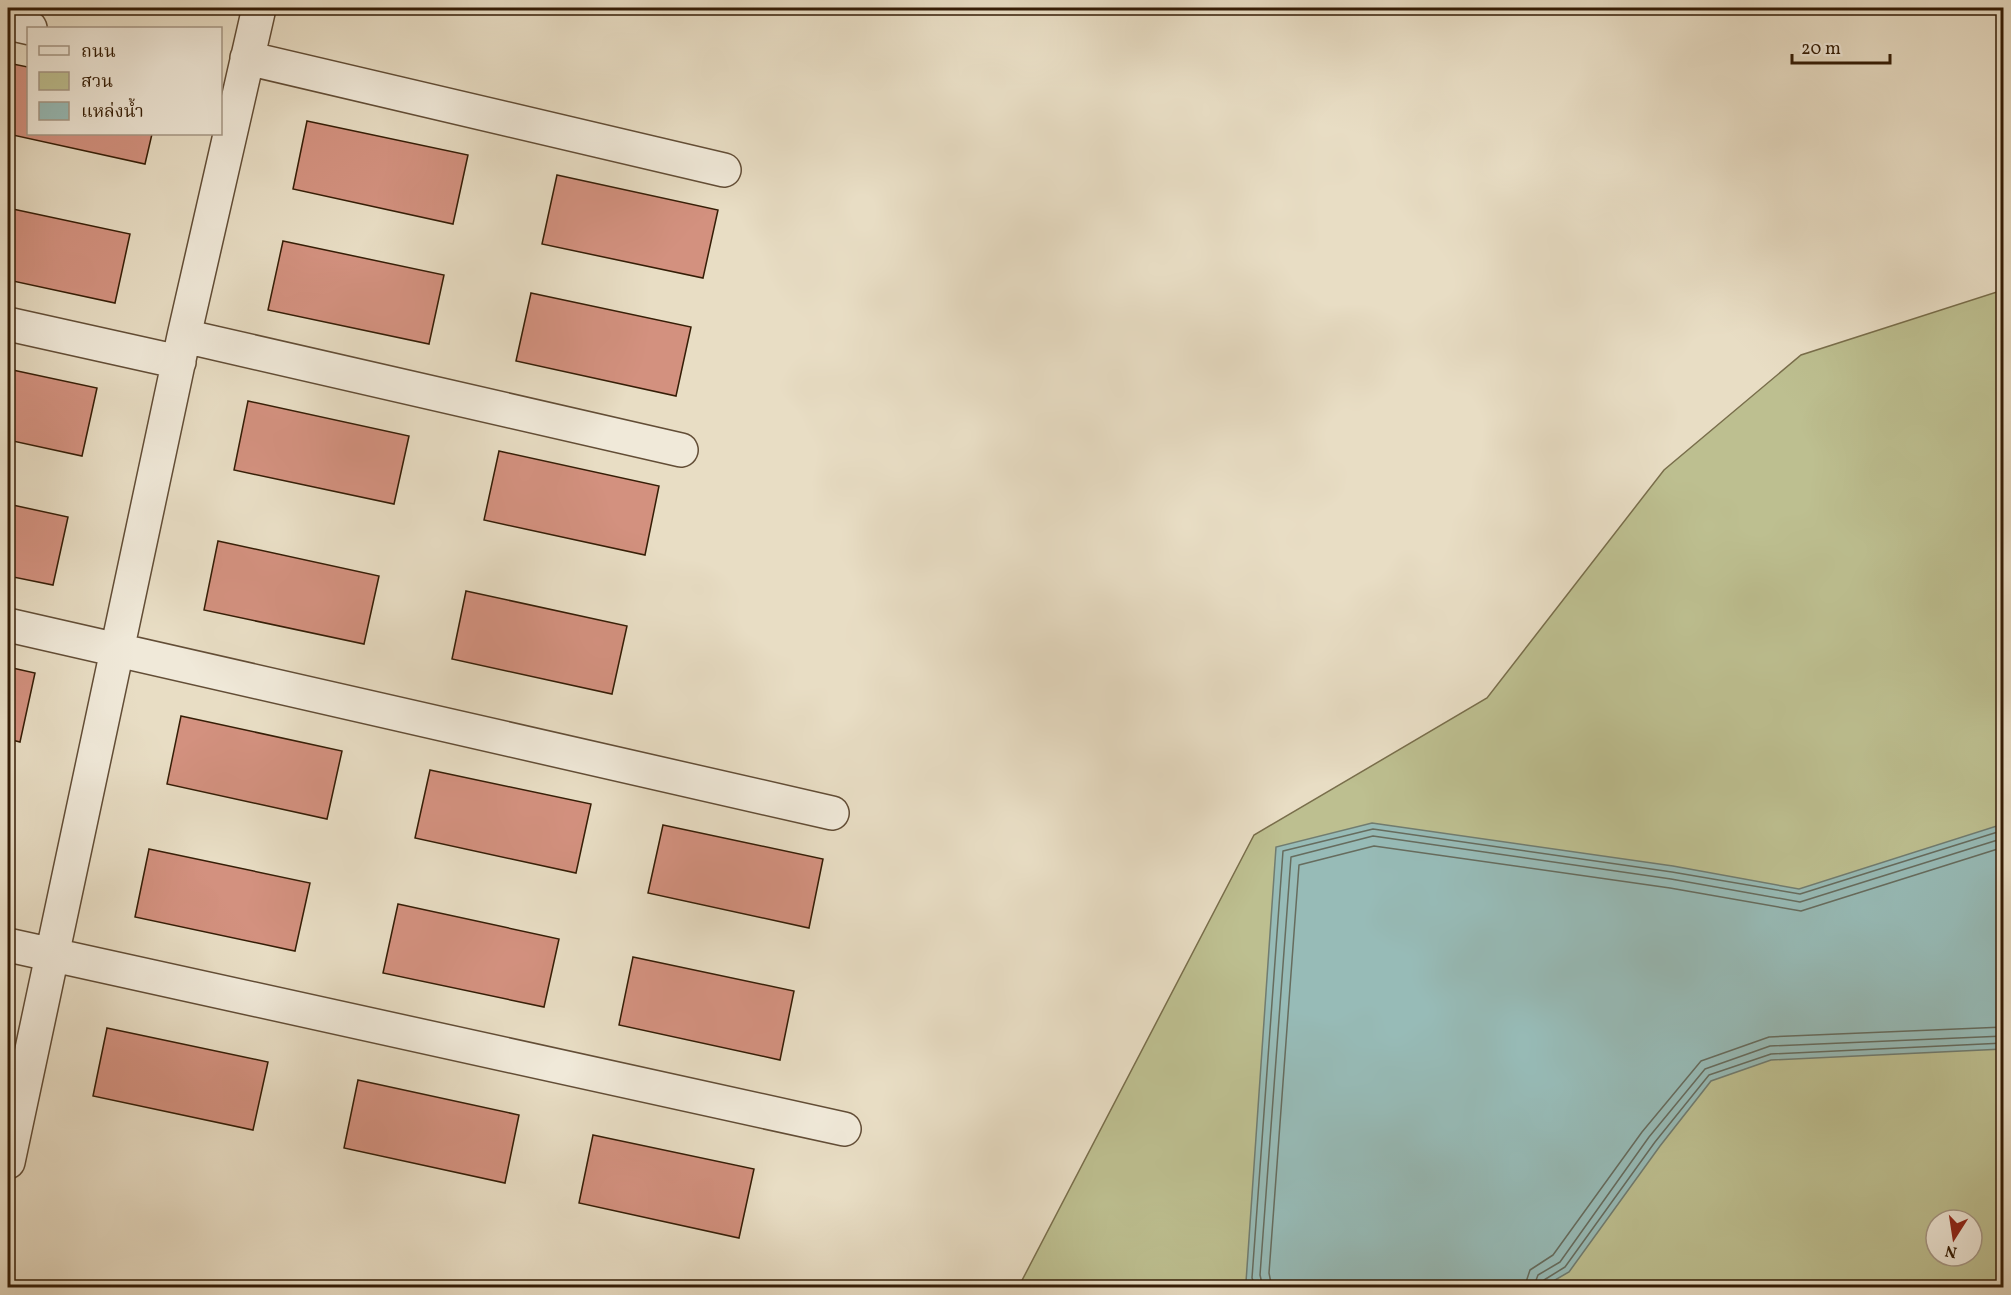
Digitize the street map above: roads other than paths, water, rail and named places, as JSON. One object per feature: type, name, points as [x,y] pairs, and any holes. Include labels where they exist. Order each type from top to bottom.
[{"type":"lane","points":[[8,1162],[54,955],[181,349],[237,68],[258,8]]},
{"type":"lane","points":[[8,24],[27,27]]},
{"type":"lane","points":[[237,68],[724,170]]},
{"type":"lane","points":[[8,324],[181,349],[681,450]]},
{"type":"lane","points":[[8,625],[118,648],[832,813]]},
{"type":"lane","points":[[8,945],[844,1129]]},
{"type":"water","points":[[1372,823],[1673,866],[1799,889],[2003,824],[2003,1049],[1771,1060],[1711,1081],[1660,1146],[1569,1272],[1543,1287],[1253,1287],[1246,1282],[1276,847]]}]
